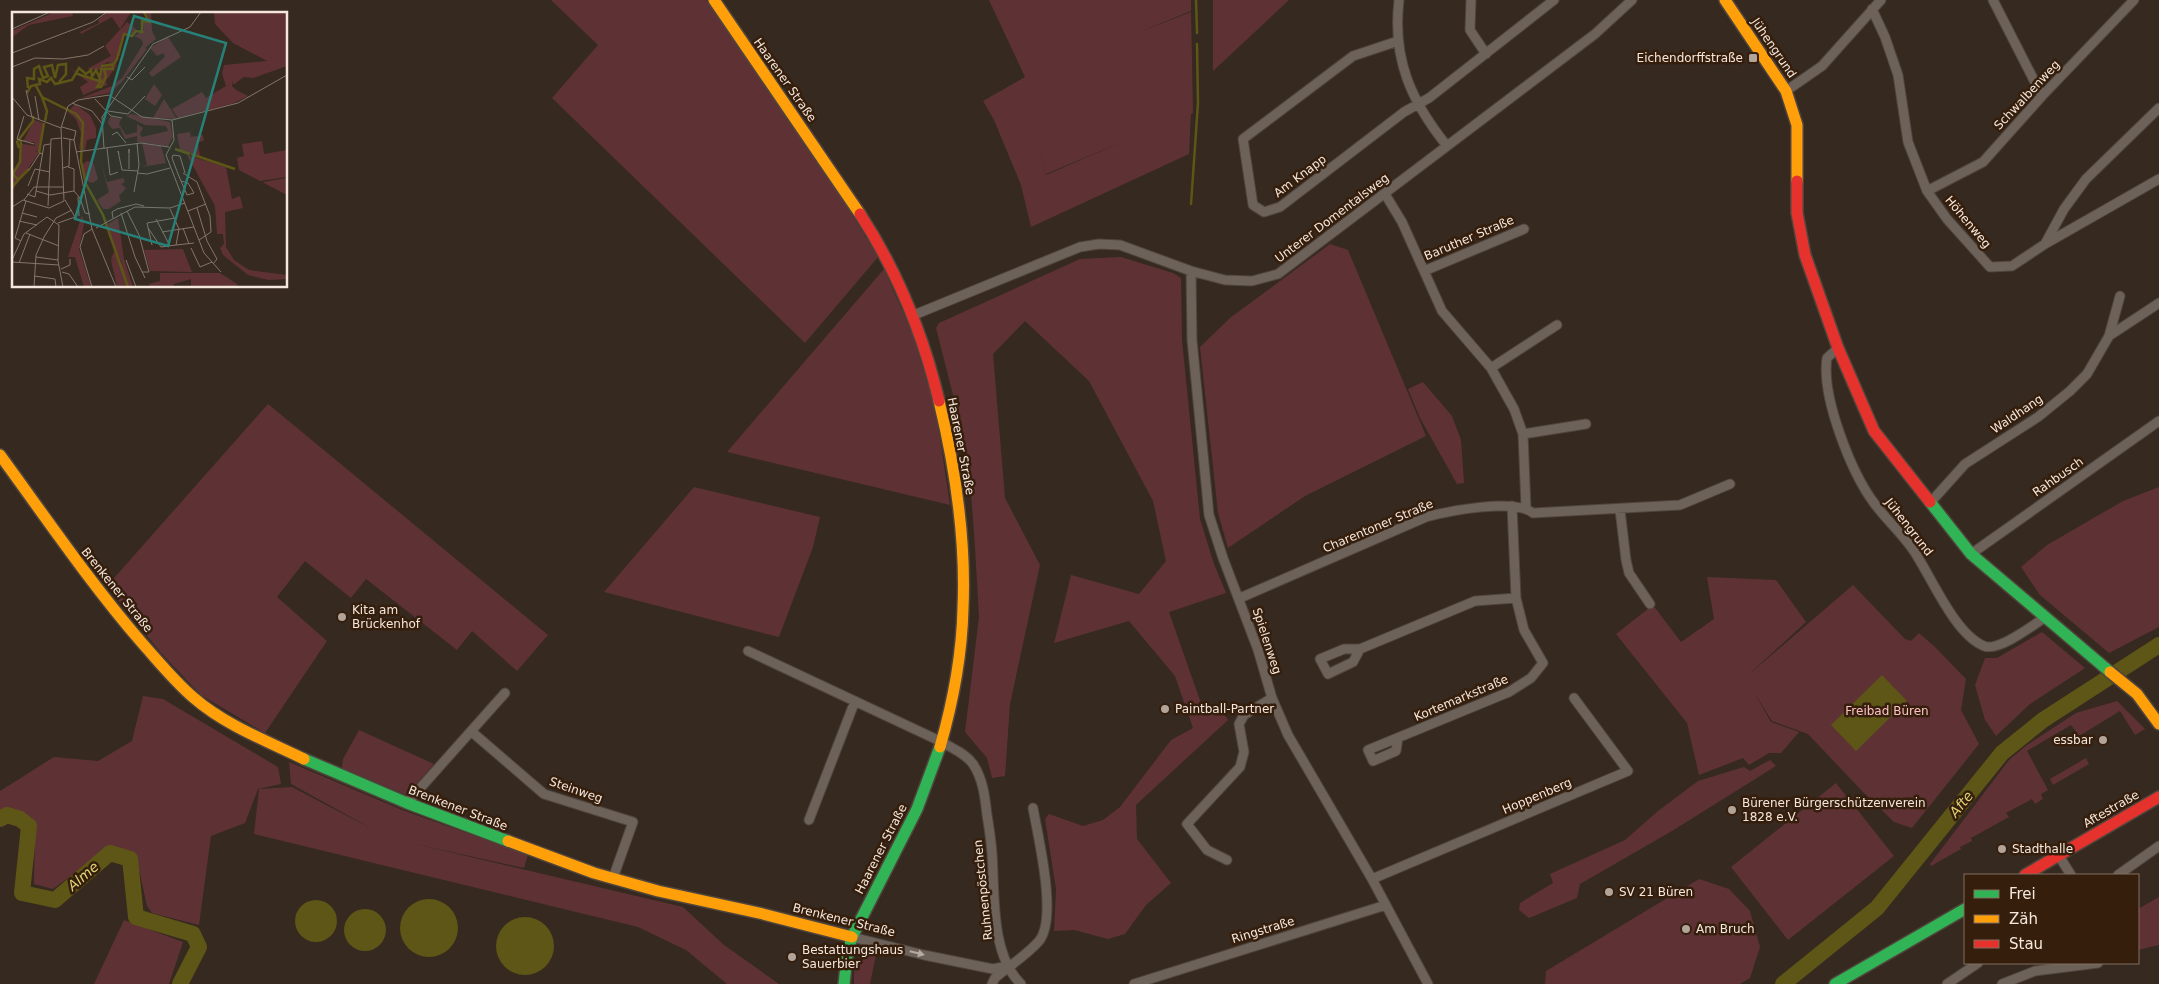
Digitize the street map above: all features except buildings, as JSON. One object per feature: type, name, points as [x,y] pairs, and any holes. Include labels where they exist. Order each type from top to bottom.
[{"type":"main road","name":"Haarener Straße","points":[[714,0],[859,212],[886,257],[914,315],[941,408],[956,494],[962,550],[963,594],[960,643],[955,679],[942,742],[930,780],[916,811],[852,937],[847,956],[844,984]]},
{"type":"main road","name":"Jühengrund","points":[[1725,0],[1786,91],[1797,125],[1797,213],[1805,255],[1838,348],[1874,431],[1970,554],[2044,618],[2137,694],[2159,724]]},
{"type":"main road","name":"Brenkener Straße","points":[[0,455],[112,608],[172,678],[195,699],[225,719],[259,738],[333,772],[516,845],[613,878],[658,891],[762,914],[852,937]]},
{"type":"main road","name":"Aftestraße","points":[[2027,874],[2159,797]]},
{"type":"main road","points":[[1834,984],[1964,910]]},
{"type":"street","points":[[1399,0],[1397,18],[1398,41],[1408,82],[1418,104],[1447,146]]},
{"type":"street","points":[[1471,0],[1470,30],[1486,54]]},
{"type":"street","points":[[1418,104],[1429,98],[1554,0]]},
{"type":"street","name":"Unterer Domentalsweg","points":[[914,315],[1080,247],[1100,244],[1120,245],[1191,271],[1225,280],[1252,281],[1278,274],[1595,34],[1632,0]]},
{"type":"street","points":[[1786,91],[1822,66],[1881,0]]},
{"type":"street","points":[[1993,0],[2042,96]]},
{"type":"street","name":"Schwalbenweg","points":[[1927,191],[1983,162],[2042,96],[2134,0]]},
{"type":"street","name":"Höhenweg","points":[[1872,10],[1885,37],[1898,75],[1908,142],[1927,191],[1947,220],[1990,267],[2012,266],[2045,244],[2159,179]]},
{"type":"street","name":"Am Knapp","points":[[1398,41],[1353,56],[1243,139],[1253,206],[1264,212],[1280,207],[1404,112],[1418,104]]},
{"type":"street","points":[[2045,244],[2064,209],[2086,179],[2159,108]]},
{"type":"street","name":"Baruther Straße","points":[[1385,194],[1402,222],[1442,311],[1492,368],[1514,408],[1523,434],[1526,508]]},
{"type":"street","name":"Baruther Straße","points":[[1424,271],[1524,228]]},
{"type":"street","name":"Spielenweg","points":[[1191,271],[1192,340],[1209,516],[1223,558],[1240,598],[1272,698],[1288,735],[1372,879],[1428,984]]},
{"type":"street","name":"Waldhang","points":[[1930,503],[1965,464],[2038,417],[2070,391],[2086,374],[2110,336],[2120,296]]},
{"type":"street","name":"Waldhang","points":[[2110,336],[2133,318],[2159,303]]},
{"type":"street","points":[[1492,368],[1558,325]]},
{"type":"street","name":"Jühengrund","points":[[1838,348],[1827,358],[1826,380],[1840,432],[1847,450],[1873,502],[1916,554],[1946,606],[1972,639],[1986,647],[2001,645],[2044,618]]},
{"type":"street","name":"Rahbusch","points":[[1970,554],[2159,421]]},
{"type":"street","points":[[1523,434],[1586,424]]},
{"type":"street","name":"Charentoner Straße","points":[[1240,598],[1426,517],[1448,511],[1512,506],[1526,508],[1533,513],[1620,510],[1680,505],[1730,484]]},
{"type":"street","name":"Kortemarkstraße","points":[[1398,738],[1508,692],[1531,678],[1543,663],[1524,630],[1516,598],[1512,506]]},
{"type":"street","points":[[1620,510],[1629,573],[1650,604]]},
{"type":"street","points":[[1360,649],[1475,601],[1516,598]]},
{"type":"street","name":"Ruhnenpöstchen","points":[[748,651],[942,742],[963,754],[972,764],[980,777],[984,794],[992,851],[996,925],[1008,966]]},
{"type":"street","points":[[407,803],[505,693]]},
{"type":"street","points":[[1228,860],[1206,850],[1187,824],[1240,767],[1244,752],[1239,724],[1244,715],[1272,698]]},
{"type":"street","name":"Hoppenberg","points":[[1372,879],[1628,771],[1574,698]]},
{"type":"street","points":[[809,820],[855,701]]},
{"type":"street","name":"Steinweg","points":[[472,732],[544,794],[633,822],[613,878]]},
{"type":"street","points":[[992,984],[995,978],[1008,966],[1040,940],[1046,930],[1047,894],[1033,808]]},
{"type":"street","points":[[2119,874],[2159,846]]},
{"type":"street","points":[[2059,856],[2070,874]]},
{"type":"street","name":"Ringstraße","points":[[1155,980],[1386,905]]},
{"type":"street","name":"Brenkener Straße","points":[[852,937],[924,955],[993,969],[1008,966]]},
{"type":"street","points":[[1947,984],[1977,964]]},
{"type":"street","points":[[2002,984],[2035,970],[2089,964]]},
{"type":"street","points":[[1008,966],[1021,984]]},
{"type":"street","points":[[1134,984],[1155,980]]},
{"type":"green space","points":[[551,0],[706,0],[832,182],[878,257],[805,343],[552,98],[598,45]]},
{"type":"green space","points":[[989,0],[1191,0],[1191,11],[1135,34],[1191,12],[1193,113],[1191,114],[1189,154],[1031,227],[1021,185],[994,120],[983,101],[1025,77]],"holes":[[[1129,139],[1046,175],[1038,144],[1046,174]]]},
{"type":"green space","points":[[1213,0],[1289,0],[1213,71]]},
{"type":"green space","points":[[1330,244],[1348,250],[1426,436],[1305,496],[1228,548],[1218,513],[1200,347],[1230,318]]},
{"type":"green space","points":[[1121,257],[1173,273],[1181,278],[1182,340],[1200,519],[1214,564],[1226,593],[1169,612],[1203,709],[1219,706],[1228,720],[1136,805],[1137,839],[1171,883],[1146,905],[1125,934],[1108,939],[1074,930],[1054,931],[1056,889],[1045,819],[1049,814],[1083,826],[1103,820],[1120,807],[1171,740],[1193,728],[1175,676],[1129,621],[1054,643],[1071,575],[1139,594],[1166,561],[1153,501],[1089,381],[1025,321],[993,354],[1005,498],[1040,565],[1010,704],[1005,776],[992,778],[987,758],[965,732],[979,617],[975,547],[971,492],[954,399],[936,328],[939,323],[1080,259]]},
{"type":"green space","points":[[884,269],[913,335],[936,412],[950,505],[727,452]]},
{"type":"green space","points":[[1423,382],[1452,416],[1461,440],[1464,483],[1457,484],[1420,418],[1408,389]]},
{"type":"green space","points":[[268,404],[548,635],[517,671],[472,631],[457,650],[366,579],[351,598],[305,561],[277,597],[327,641],[265,733],[201,695],[161,653],[107,586]]},
{"type":"green space","points":[[694,487],[820,517],[813,547],[779,637],[604,592]]},
{"type":"green space","points":[[2159,487],[2159,627],[2109,653],[2040,595],[2021,567],[2047,545],[2123,501]]},
{"type":"green space","name":"Freibad Büren","points":[[1707,577],[1776,580],[1806,622],[1747,676],[1853,585],[1905,639],[1911,641],[1919,633],[1966,679],[1961,710],[1979,744],[1912,828],[1894,822],[1808,734],[1772,721],[1753,691],[1771,722],[1799,732],[1781,753],[1769,753],[1749,765],[1743,758],[1699,775],[1687,723],[1616,634],[1653,605],[1681,642],[1714,619]]},
{"type":"green space","points":[[2042,632],[2085,668],[2030,704],[1996,736],[1985,720],[1975,685],[1985,658],[1997,658]]},
{"type":"green space","points":[[143,696],[163,699],[278,767],[281,784],[258,789],[245,823],[211,836],[199,925],[152,913],[147,906],[136,856],[110,847],[53,889],[34,884],[35,824],[19,811],[11,810],[0,813],[0,791],[54,757],[98,761],[132,741]]},
{"type":"green space","points":[[2117,701],[2145,729],[2135,735],[2120,711],[2079,736],[2071,725],[2027,751],[2048,790],[2041,794],[2043,799],[2035,804],[2032,799],[2006,813],[2009,817],[1971,838],[1972,841],[1960,847],[1961,849],[1931,866],[1930,864],[2009,760],[2027,745],[2076,713]]},
{"type":"green space","points":[[359,730],[434,764],[407,795],[342,768],[343,759]]},
{"type":"green space","points":[[2086,758],[2089,764],[2053,785],[2050,779]]},
{"type":"green space","points":[[1770,760],[1776,766],[1672,831],[1580,884],[1577,898],[1529,918],[1519,910],[1520,903],[1553,883],[1550,874],[1625,840],[1658,811],[1698,781],[1744,767],[1750,771]]},
{"type":"green space","points":[[289,762],[402,810],[528,855],[524,868],[411,843],[683,907],[724,945],[779,984],[727,984],[686,950],[638,927],[254,834],[259,789],[292,787],[374,830],[291,784]]},
{"type":"green space","points":[[1836,783],[1894,856],[1788,940],[1731,867]]},
{"type":"green space","name":"Am Bruch","points":[[1699,879],[1729,889],[1750,911],[1760,947],[1750,978],[1740,984],[1545,984],[1546,971]]},
{"type":"green space","points":[[2159,897],[2159,945],[2139,950],[2139,908]]},
{"type":"green space","points":[[124,920],[183,942],[169,984],[94,984]]},
{"type":"green space","points":[[877,950],[870,984],[854,984],[854,971],[857,961],[864,954]]},
{"type":"shaded area","points":[[1882,675],[1907,701],[1856,751],[1831,725]]},
{"type":"shaded area","points":[[423,899],[435,899],[450,907],[458,922],[458,934],[450,949],[435,957],[423,957],[408,949],[400,934],[400,922],[408,907]]},
{"type":"shaded area","points":[[312,900],[320,900],[331,906],[337,921],[331,936],[320,942],[312,942],[301,936],[295,925],[295,917],[301,906]]},
{"type":"shaded area","points":[[369,909],[377,912],[383,918],[386,930],[383,942],[377,948],[361,951],[353,948],[347,942],[344,926],[347,918],[353,912]]},
{"type":"shaded area","points":[[519,917],[531,917],[546,925],[554,940],[554,952],[546,967],[531,975],[519,975],[504,967],[496,952],[496,940],[504,925]]},
{"type":"waterway","points":[[1196,0],[1197,33]]},
{"type":"waterway","points":[[1191,204],[1198,103],[1197,44]]},
{"type":"waterway","name":"Afte","points":[[1783,984],[1877,908],[2002,753],[2043,720],[2159,645]]},
{"type":"waterway","name":"Alme","points":[[0,819],[7,815],[20,819],[29,826],[22,893],[55,900],[110,853],[130,859],[136,917],[193,934],[199,947],[180,984]]},
{"type":"traffic: fast","points":[[1930,502],[1971,554],[2110,672]]},
{"type":"traffic: fast","points":[[844,984],[847,956],[852,937],[917,809],[940,747]]},
{"type":"traffic: fast","points":[[304,759],[407,803],[508,841]]},
{"type":"traffic: fast","points":[[1835,984],[1964,910]]},
{"type":"traffic: slow","points":[[714,0],[860,214]]},
{"type":"traffic: slow","points":[[1725,0],[1786,91],[1797,125],[1797,181]]},
{"type":"traffic: slow","points":[[939,401],[950,452],[963,556],[962,626],[959,661],[953,696],[940,747]]},
{"type":"traffic: slow","points":[[0,455],[105,598],[167,672],[206,708],[247,732],[304,759]]},
{"type":"traffic: slow","points":[[2110,672],[2137,694],[2159,724]]},
{"type":"traffic: slow","points":[[508,841],[594,873],[658,891],[763,914],[852,937]]},
{"type":"traffic: jam","points":[[1797,181],[1797,213],[1805,255],[1838,348],[1874,431],[1930,502]]},
{"type":"traffic: jam","points":[[860,214],[886,258],[917,327],[939,401]]},
{"type":"traffic: jam","points":[[2027,874],[2159,797]]},
{"type":"place","name":"Eichendorffstraße","points":[[1753,58]]},
{"type":"place","name":"Kita am Brückenhof","points":[[342,617]]},
{"type":"place","name":"Paintball-Partner","points":[[1165,709]]},
{"type":"place","name":"essbar","points":[[2103,740]]},
{"type":"place","name":"Bürener Bürgerschützenverein 1828 e.V.","points":[[1732,810]]},
{"type":"place","name":"Stadthalle","points":[[2002,849]]},
{"type":"place","name":"SV 21 Büren","points":[[1609,892]]},
{"type":"place","name":"Am Bruch","points":[[1686,929]]},
{"type":"place","name":"Bestattungshaus Sauerbier","points":[[792,957]]}]
